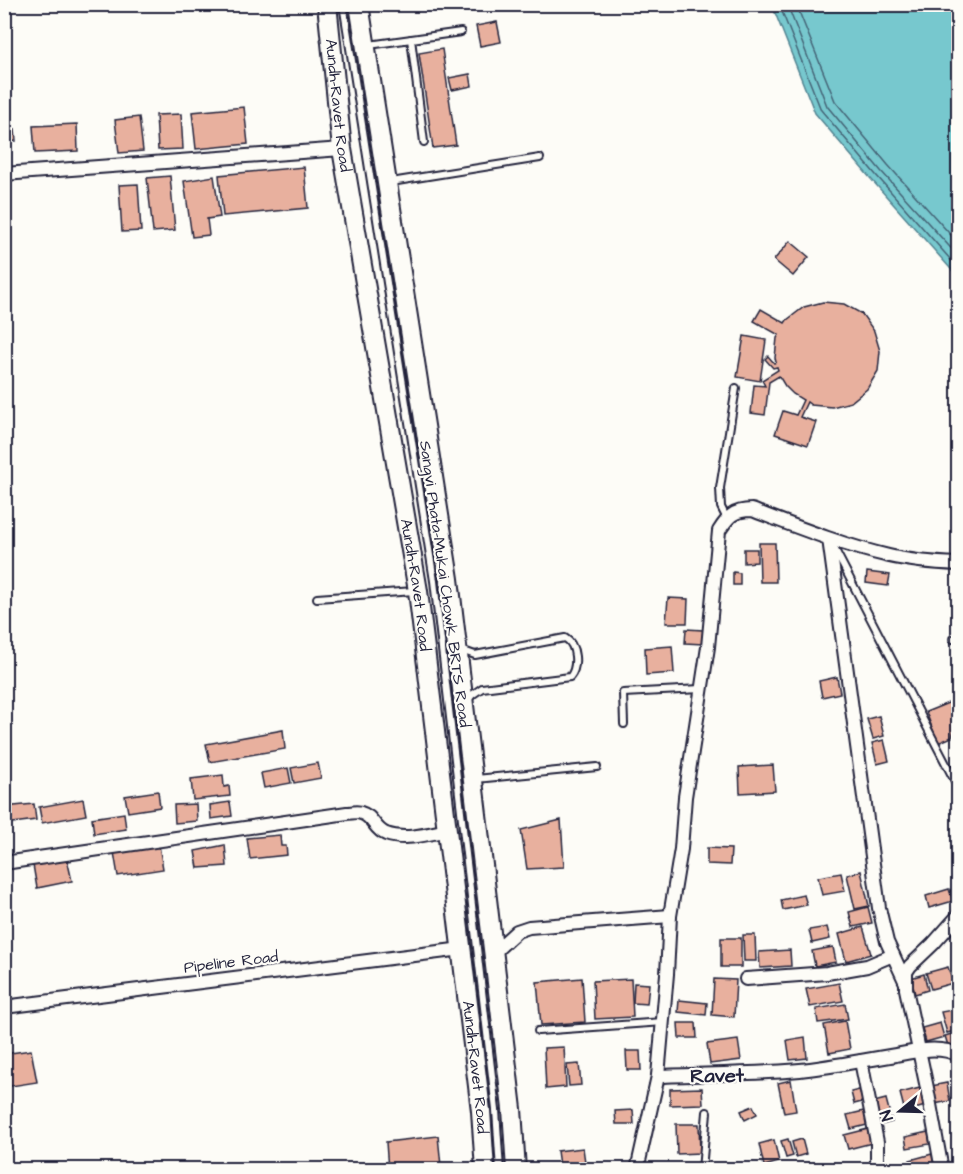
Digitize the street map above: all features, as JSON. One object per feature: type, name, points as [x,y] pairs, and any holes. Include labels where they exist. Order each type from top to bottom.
[{"type":"main road","name":"Aundh-Ravet Road","points":[[327,4],[342,149],[418,591],[481,1111],[485,1170]]},
{"type":"main road","name":"Aundh-Ravet Road","points":[[359,4],[449,579],[512,1108],[516,1170]]},
{"type":"street","points":[[4,174],[342,149]]},
{"type":"street","points":[[637,1170],[658,1076],[670,916],[708,647],[718,531],[727,519],[741,510],[752,510],[829,538],[891,556],[958,564]]},
{"type":"street","points":[[829,538],[879,908],[887,942],[905,981],[942,1170]]},
{"type":"street","points":[[4,863],[346,813],[360,812],[370,817],[384,834],[399,837],[416,837],[447,830]]},
{"type":"street","points":[[905,981],[909,966],[933,944],[958,915]]},
{"type":"street","points":[[493,952],[517,931],[529,927],[670,916]]},
{"type":"street","name":"Pipeline Road","points":[[4,1007],[462,949]]},
{"type":"street","points":[[746,979],[827,973],[867,966],[893,955]]},
{"type":"street","points":[[658,1076],[799,1070],[919,1051],[943,1050],[952,1051],[958,1055]]},
{"type":"street","points":[[861,1061],[877,1142],[877,1168],[875,1170]]},
{"type":"lane","name":"Sangvi Phata-Mukai Chowk BRTS Road","points":[[343,4],[434,581],[496,1110],[500,1170]]},
{"type":"lane","points":[[365,46],[461,32]]},
{"type":"lane","points":[[411,39],[424,142]]},
{"type":"lane","points":[[387,183],[540,158]]},
{"type":"lane","points":[[727,519],[721,507],[720,488],[736,388]]},
{"type":"lane","points":[[829,538],[958,787]]},
{"type":"lane","points":[[317,598],[418,591]]},
{"type":"lane","points":[[457,649],[475,655],[565,638],[572,644],[575,664],[575,671],[570,677],[482,688],[471,695],[464,707]]},
{"type":"lane","points":[[624,724],[622,693],[702,689]]},
{"type":"lane","points":[[472,780],[597,767]]},
{"type":"lane","points":[[538,1031],[663,1023]]},
{"type":"lane","points":[[702,1170],[707,1112]]},
{"type":"water","points":[[772,5],[958,5],[958,277],[815,113]]},
{"type":"building","points":[[497,22],[501,42],[480,46],[476,26]]},
{"type":"building","points":[[442,49],[456,145],[433,148],[419,53]]},
{"type":"building","points":[[470,74],[472,86],[452,90],[449,78]]},
{"type":"building","points":[[244,107],[248,144],[196,149],[192,112]]},
{"type":"building","points":[[181,114],[183,149],[158,150],[156,115]]},
{"type":"building","points":[[139,117],[143,151],[119,153],[115,120]]},
{"type":"building","points":[[77,124],[78,151],[35,153],[33,126]]},
{"type":"building","points":[[15,129],[16,141],[4,142],[4,131]]},
{"type":"building","points":[[304,167],[308,208],[223,216],[219,175]]},
{"type":"building","points":[[170,176],[175,230],[153,232],[147,178]]},
{"type":"building","points":[[214,176],[220,217],[207,219],[209,235],[192,237],[184,181]]},
{"type":"building","points":[[138,184],[141,231],[122,232],[119,185]]},
{"type":"building","points":[[790,241],[809,257],[793,276],[774,260]]},
{"type":"building","points":[[823,302],[844,304],[862,314],[874,331],[880,351],[878,371],[867,389],[851,402],[832,407],[811,405],[807,402],[800,417],[816,422],[808,445],[775,434],[783,411],[796,415],[803,400],[785,386],[779,376],[769,382],[765,415],[751,413],[754,385],[765,386],[762,380],[778,370],[765,359],[768,356],[774,363],[776,362],[779,335],[754,321],[761,309],[785,323],[804,307]]},
{"type":"building","points":[[744,336],[766,340],[760,381],[737,377]]},
{"type":"building","points":[[759,543],[775,543],[776,582],[760,582]]},
{"type":"building","points":[[744,549],[757,549],[757,562],[744,563]]},
{"type":"building","points":[[733,572],[740,573],[740,585],[733,585]]},
{"type":"building","points":[[867,572],[890,575],[888,586],[866,583]]},
{"type":"building","points":[[668,598],[688,599],[687,623],[666,623]]},
{"type":"building","points":[[686,629],[703,630],[703,644],[685,643]]},
{"type":"building","points":[[672,646],[674,673],[646,675],[645,648]]},
{"type":"building","points":[[837,677],[840,693],[822,697],[819,681]]},
{"type":"building","points":[[953,701],[958,716],[952,737],[938,743],[926,712]]},
{"type":"building","points":[[879,716],[884,736],[873,739],[867,719]]},
{"type":"building","points":[[283,730],[285,749],[210,762],[206,744]]},
{"type":"building","points":[[884,740],[889,761],[877,764],[872,743]]},
{"type":"building","points":[[318,763],[321,778],[294,783],[291,768]]},
{"type":"building","points":[[773,765],[775,791],[740,793],[739,767]]},
{"type":"building","points":[[288,768],[291,783],[264,788],[261,773]]},
{"type":"building","points":[[223,775],[224,787],[229,786],[230,796],[193,800],[191,779]]},
{"type":"building","points":[[158,791],[160,807],[128,812],[125,796]]},
{"type":"building","points":[[83,799],[86,815],[42,823],[39,807]]},
{"type":"building","points":[[230,802],[232,816],[211,819],[210,805]]},
{"type":"building","points":[[34,804],[36,820],[5,824],[4,807]]},
{"type":"building","points":[[196,804],[197,821],[175,823],[174,805]]},
{"type":"building","points":[[124,813],[126,829],[94,834],[92,818]]},
{"type":"building","points":[[561,820],[564,867],[527,869],[521,830]]},
{"type":"building","points":[[280,835],[281,846],[286,846],[287,855],[250,859],[247,838]]},
{"type":"building","points":[[159,845],[163,869],[118,876],[114,852]]},
{"type":"building","points":[[225,845],[227,866],[198,868],[195,851]]},
{"type":"building","points":[[707,848],[731,849],[730,865],[707,864]]},
{"type":"building","points":[[67,859],[72,881],[37,888],[33,865]]},
{"type":"building","points":[[861,871],[869,906],[855,909],[847,875]]},
{"type":"building","points":[[841,873],[845,891],[822,895],[818,877]]},
{"type":"building","points":[[949,889],[953,901],[929,908],[926,896]]},
{"type":"building","points":[[804,895],[807,905],[783,910],[781,900]]},
{"type":"building","points":[[868,907],[872,923],[853,927],[849,912]]},
{"type":"building","points":[[827,927],[830,939],[812,943],[809,930]]},
{"type":"building","points":[[863,927],[871,954],[846,961],[839,934]]},
{"type":"building","points":[[743,935],[755,935],[756,961],[744,961]]},
{"type":"building","points":[[721,938],[741,938],[741,967],[721,967]]},
{"type":"building","points":[[833,947],[836,962],[815,966],[812,951]]},
{"type":"building","points":[[790,950],[791,966],[760,968],[759,952]]},
{"type":"building","points":[[948,967],[953,983],[931,989],[926,973]]},
{"type":"building","points":[[924,974],[928,990],[915,994],[911,978]]},
{"type":"building","points":[[582,978],[585,1022],[541,1025],[537,982]]},
{"type":"building","points":[[631,979],[633,1017],[595,1019],[593,981]]},
{"type":"building","points":[[714,979],[736,980],[734,1017],[712,1015]]},
{"type":"building","points":[[634,983],[649,984],[647,1004],[633,1003]]},
{"type":"building","points":[[839,983],[843,1001],[810,1007],[806,989]]},
{"type":"building","points":[[679,1000],[707,1003],[706,1015],[678,1012]]},
{"type":"building","points":[[845,1004],[848,1019],[818,1023],[816,1009]]},
{"type":"building","points":[[952,1010],[958,1030],[947,1033],[941,1012]]},
{"type":"building","points":[[845,1021],[850,1049],[829,1053],[824,1025]]},
{"type":"building","points":[[678,1023],[696,1023],[697,1038],[679,1038]]},
{"type":"building","points":[[940,1023],[944,1037],[926,1042],[922,1028]]},
{"type":"building","points":[[958,1032],[958,1046],[949,1049],[945,1036]]},
{"type":"building","points":[[805,1037],[807,1058],[790,1060],[787,1040]]},
{"type":"building","points":[[738,1040],[741,1060],[710,1064],[707,1044]]},
{"type":"building","points":[[564,1047],[566,1087],[546,1089],[544,1048]]},
{"type":"building","points":[[31,1050],[37,1082],[5,1087],[4,1054]]},
{"type":"building","points":[[626,1051],[640,1051],[641,1070],[627,1070]]},
{"type":"building","points":[[579,1064],[581,1085],[569,1086],[567,1065]]},
{"type":"building","points":[[958,1079],[958,1099],[954,1099],[953,1080]]},
{"type":"building","points":[[791,1080],[796,1111],[784,1113],[778,1083]]},
{"type":"building","points":[[947,1083],[950,1101],[934,1104],[931,1086]]},
{"type":"building","points":[[702,1088],[703,1104],[670,1105],[670,1089]]},
{"type":"building","points":[[920,1088],[925,1106],[905,1112],[900,1093]]},
{"type":"building","points":[[863,1089],[866,1101],[854,1104],[851,1092]]},
{"type":"building","points":[[886,1099],[892,1122],[880,1125],[874,1102]]},
{"type":"building","points":[[753,1106],[757,1114],[745,1120],[741,1111]]},
{"type":"building","points":[[633,1110],[634,1124],[616,1124],[615,1111]]},
{"type":"building","points":[[864,1111],[867,1125],[851,1129],[847,1115]]},
{"type":"building","points":[[676,1124],[699,1124],[700,1153],[677,1154]]},
{"type":"building","points":[[868,1129],[872,1143],[848,1149],[844,1135]]},
{"type":"building","points":[[928,1132],[930,1144],[907,1148],[905,1137]]},
{"type":"building","points":[[438,1136],[441,1166],[417,1170],[388,1170],[386,1142]]},
{"type":"building","points":[[788,1139],[793,1156],[786,1158],[781,1141]]},
{"type":"building","points":[[802,1139],[806,1154],[796,1157],[792,1142]]},
{"type":"building","points":[[774,1140],[779,1162],[764,1166],[759,1144]]},
{"type":"building","points":[[583,1148],[585,1162],[559,1165],[557,1151]]},
{"type":"building","points":[[932,1154],[934,1164],[912,1169],[910,1160]]},
{"type":"district","name":"Ravet","points":[[717,1076]]}]
